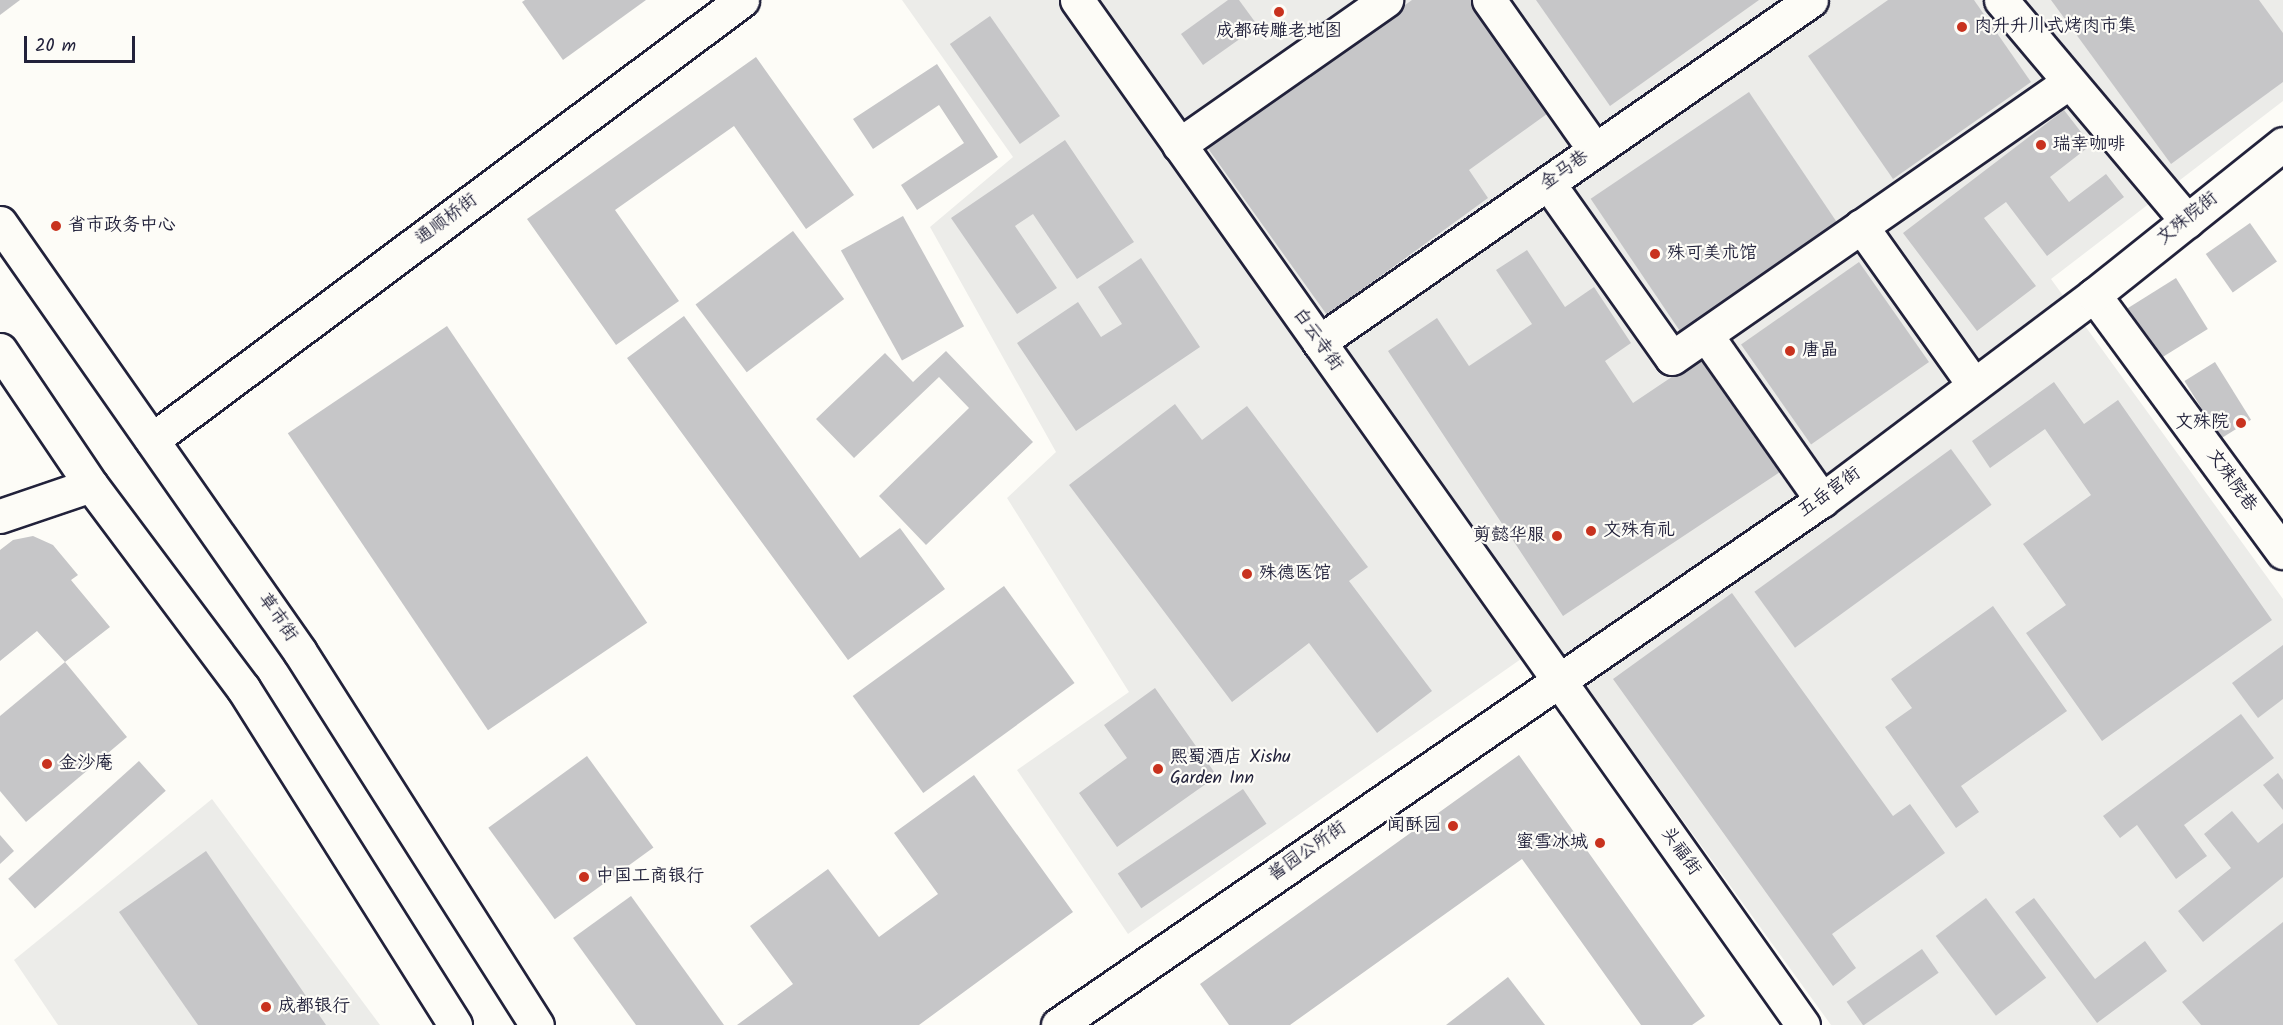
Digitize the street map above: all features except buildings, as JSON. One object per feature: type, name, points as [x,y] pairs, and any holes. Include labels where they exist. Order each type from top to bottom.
[{"type":"street","name":"通顺桥街","points":[[152,440],[742,0]]},
{"type":"street","name":"白云寺街","points":[[1077,0],[1558,680]]},
{"type":"street","points":[[1179,145],[1386,0]]},
{"type":"street","points":[[1490,0],[1595,150]]},
{"type":"street","points":[[2001,0],[2187,221]]},
{"type":"street","name":"金马巷","points":[[1319,342],[1803,2]]},
{"type":"street","points":[[1548,183],[1672,358],[2068,82]]},
{"type":"street","name":"文殊院街","points":[[2094,295],[2283,144]]},
{"type":"street","name":"草市街","points":[[0,223],[300,652],[537,1025]]},
{"type":"street","points":[[1861,226],[1974,385]]},
{"type":"street","name":"五岳宫街","points":[[1558,680],[1822,500],[2094,295]]},
{"type":"street","name":"文殊院巷","points":[[2094,295],[2283,552]]},
{"type":"street","points":[[1706,334],[1822,500]]},
{"type":"street","points":[[0,350],[91,485],[243,688],[455,1025]]},
{"type":"street","points":[[0,516],[91,485]]},
{"type":"street","name":"酱园公所街","points":[[1058,1025],[1558,680]]},
{"type":"street","name":"头福街","points":[[1558,680],[1803,1025]]},
{"type":"shaded area","points":[[902,0],[2283,0],[2283,101],[2051,279],[2283,599],[2283,1025],[1831,1025],[1551,638],[1128,934],[1017,770],[1129,692],[1007,498],[1056,452],[930,227],[1013,157]]},
{"type":"shaded area","points":[[212,799],[380,1025],[58,1025],[14,960]]},
{"type":"place","name":"成都砖雕老地图","points":[[1279,12]]},
{"type":"place","name":"肉升升川式烤肉市集","points":[[1962,27]]},
{"type":"place","name":"瑞幸咖啡","points":[[2041,145]]},
{"type":"place","name":"省市政务中心","points":[[56,226]]},
{"type":"place","name":"殊可美术馆","points":[[1655,254]]},
{"type":"place","name":"唐晶","points":[[1790,351]]},
{"type":"place","name":"文殊院","points":[[2241,423]]},
{"type":"place","name":"文殊有礼","points":[[1591,531]]},
{"type":"place","name":"剪懿华服","points":[[1557,536]]},
{"type":"place","name":"殊德医馆","points":[[1247,574]]},
{"type":"place","name":"金沙庵","points":[[47,764]]},
{"type":"place","name":"熙蜀酒店 Xishu Garden Inn","points":[[1158,769]]},
{"type":"place","name":"闻酥园","points":[[1453,826]]},
{"type":"place","name":"蜜雪冰城","points":[[1600,843]]},
{"type":"place","name":"中国工商银行","points":[[584,877]]},
{"type":"place","name":"成都银行","points":[[266,1007]]}]
